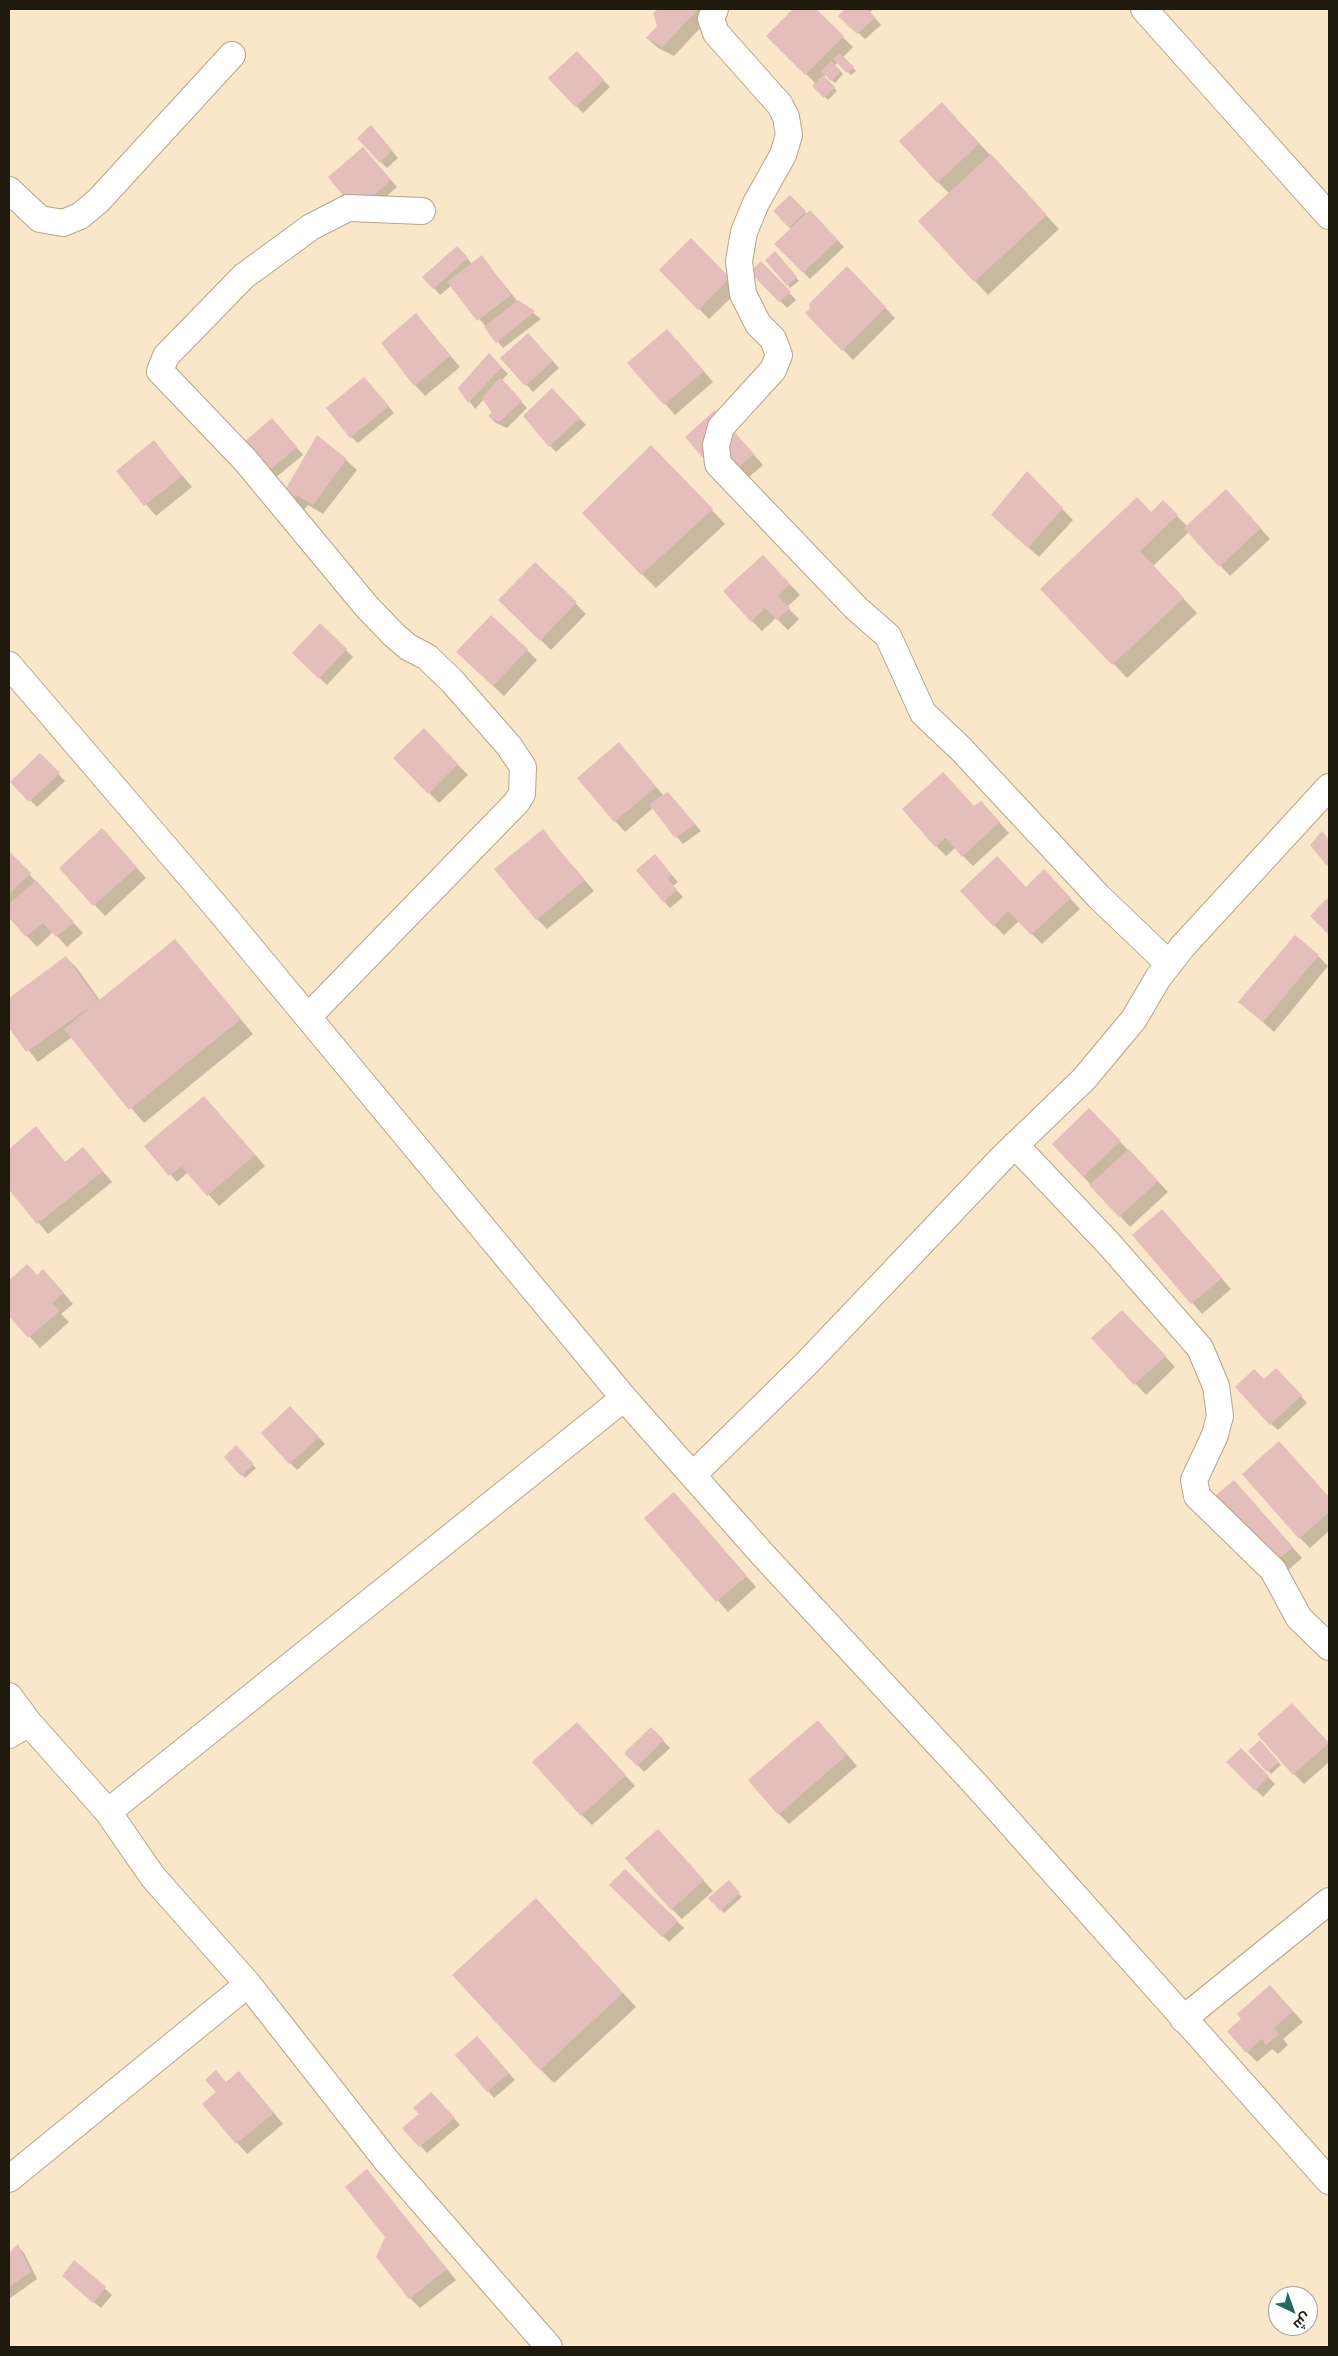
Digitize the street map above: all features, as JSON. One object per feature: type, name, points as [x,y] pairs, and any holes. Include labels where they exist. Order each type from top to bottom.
[{"type":"street","points":[[715,9],[711,19],[716,33],[780,105],[786,117],[789,135],[783,155],[756,203],[744,232],[739,261],[743,294],[758,324],[773,339],[779,356],[773,370],[720,427],[716,445],[718,464],[857,609],[888,636],[923,712],[961,749],[1099,897],[1169,964]]},
{"type":"street","points":[[1144,9],[1329,216]]},
{"type":"street","points":[[9,190],[40,219],[63,223],[80,216],[98,201],[232,54]]},
{"type":"street","points":[[308,1017],[518,802],[522,794],[523,767],[509,746],[452,681],[427,657],[408,647],[394,635],[367,607],[246,461],[160,371],[166,356],[244,276],[311,228],[348,208],[422,211]]},
{"type":"street","points":[[9,665],[220,910],[624,1398],[764,1556],[978,1787],[1329,2181]]},
{"type":"street","points":[[693,1475],[806,1364],[1016,1145],[1084,1079],[1134,1020],[1158,978],[1169,964],[1329,787]]},
{"type":"street","points":[[1016,1145],[1110,1245],[1200,1348],[1216,1386],[1220,1416],[1216,1435],[1194,1480],[1197,1496],[1273,1570],[1299,1618],[1329,1647]]},
{"type":"street","points":[[108,1812],[624,1398]]},
{"type":"street","points":[[9,1696],[19,1729],[108,1812],[153,1877],[248,1984],[386,2160],[549,2347]]},
{"type":"street","points":[[1183,2019],[1329,1901]]},
{"type":"street","points":[[9,2179],[248,1984]]},
{"type":"building","points":[[658,9],[698,9],[663,47],[646,38],[657,26],[653,13]]},
{"type":"building","points":[[793,9],[816,9],[844,36],[805,75],[766,36]]},
{"type":"building","points":[[845,9],[867,9],[875,18],[857,34],[838,16]]},
{"type":"building","points":[[577,51],[604,80],[575,107],[548,78]]},
{"type":"building","points":[[840,53],[854,67],[847,73],[833,59]]},
{"type":"building","points":[[831,61],[841,71],[831,81],[821,71]]},
{"type":"building","points":[[823,75],[835,87],[824,98],[812,86]]},
{"type":"building","points":[[942,102],[979,144],[937,183],[899,141]]},
{"type":"building","points":[[371,125],[392,150],[380,163],[357,138]]},
{"type":"building","points":[[363,147],[391,180],[363,205],[350,204],[328,177]]},
{"type":"building","points":[[991,154],[1047,215],[974,282],[918,221]]},
{"type":"building","points":[[790,195],[806,211],[789,228],[773,211]]},
{"type":"building","points":[[810,210],[838,240],[803,273],[774,244]]},
{"type":"building","points":[[691,238],[730,278],[698,310],[659,270]]},
{"type":"building","points":[[457,246],[468,258],[433,289],[422,277]]},
{"type":"building","points":[[775,251],[797,277],[787,286],[765,260]]},
{"type":"building","points":[[482,255],[511,295],[477,321],[447,282]]},
{"type":"building","points":[[761,261],[791,292],[779,302],[750,272]]},
{"type":"building","points":[[847,266],[886,307],[842,351],[805,313],[810,309],[809,304]]},
{"type":"building","points":[[518,300],[535,311],[496,343],[484,327]]},
{"type":"building","points":[[416,313],[450,356],[414,386],[381,343]]},
{"type":"building","points":[[667,329],[704,371],[664,405],[627,363]]},
{"type":"building","points":[[528,333],[553,361],[525,386],[500,358]]},
{"type":"building","points":[[489,353],[502,367],[468,403],[458,388]]},
{"type":"building","points":[[364,377],[389,406],[350,438],[326,408]]},
{"type":"building","points":[[500,377],[522,401],[499,422],[488,416],[492,413],[482,398]]},
{"type":"building","points":[[552,388],[580,418],[549,447],[523,416]]},
{"type":"building","points":[[715,410],[754,454],[723,481],[685,437]]},
{"type":"building","points":[[272,418],[297,447],[268,472],[243,443]]},
{"type":"building","points":[[317,435],[347,459],[313,505],[297,495],[291,502],[283,494]]},
{"type":"building","points":[[154,440],[182,476],[144,506],[116,471]]},
{"type":"building","points":[[651,445],[713,509],[641,575],[582,513]]},
{"type":"building","points":[[1027,471],[1063,508],[1028,548],[991,515]]},
{"type":"building","points":[[1226,489],[1261,528],[1219,567],[1184,528]]},
{"type":"building","points":[[1137,497],[1151,512],[1163,500],[1178,515],[1140,551],[1184,598],[1112,665],[1040,589]]},
{"type":"building","points":[[763,555],[790,584],[778,596],[790,608],[777,620],[765,608],[751,622],[723,591]]},
{"type":"building","points":[[535,562],[577,602],[540,641],[498,600]]},
{"type":"building","points":[[491,615],[528,649],[493,686],[456,652]]},
{"type":"building","points":[[320,623],[347,649],[319,679],[292,653]]},
{"type":"building","points":[[424,728],[458,764],[428,794],[393,758]]},
{"type":"building","points":[[619,742],[656,787],[614,822],[577,778]]},
{"type":"building","points":[[40,753],[60,773],[29,802],[10,782]]},
{"type":"building","points":[[943,772],[974,806],[981,801],[1000,822],[962,857],[945,837],[935,847],[902,809]]},
{"type":"building","points":[[668,792],[695,824],[675,838],[649,804]]},
{"type":"building","points":[[102,828],[137,867],[93,906],[59,868]]},
{"type":"building","points":[[543,829],[584,881],[536,920],[494,869]]},
{"type":"building","points":[[1322,831],[1329,840],[1329,864],[1327,866],[1310,845]]},
{"type":"building","points":[[9,851],[31,873],[9,894]]},
{"type":"building","points":[[655,854],[672,875],[668,879],[677,890],[663,902],[636,870]]},
{"type":"building","points":[[997,856],[1026,887],[1044,869],[1071,898],[1031,935],[1008,911],[993,926],[960,891]]},
{"type":"building","points":[[36,880],[74,922],[56,937],[43,923],[26,937],[9,918],[9,904]]},
{"type":"building","points":[[1327,898],[1329,900],[1329,935],[1310,916]]},
{"type":"building","points":[[1295,935],[1319,955],[1263,1022],[1238,1002]]},
{"type":"building","points":[[175,939],[241,1019],[129,1110],[64,1029],[94,1004],[26,1052],[9,1028],[9,998],[66,956],[98,1001]]},
{"type":"building","points":[[204,1096],[255,1155],[207,1196],[182,1167],[187,1162],[169,1176],[144,1146]]},
{"type":"building","points":[[1089,1108],[1121,1141],[1083,1177],[1052,1144]]},
{"type":"building","points":[[36,1126],[65,1162],[83,1147],[103,1171],[37,1224],[9,1190],[9,1149]]},
{"type":"building","points":[[1129,1149],[1158,1181],[1119,1217],[1089,1185]]},
{"type":"building","points":[[1162,1209],[1222,1278],[1191,1304],[1132,1235]]},
{"type":"building","points":[[27,1264],[37,1275],[43,1269],[64,1293],[52,1303],[60,1311],[28,1338],[9,1316],[9,1280]]},
{"type":"building","points":[[1122,1310],[1166,1356],[1134,1385],[1091,1338]]},
{"type":"building","points":[[1276,1368],[1302,1395],[1270,1425],[1235,1387],[1254,1369],[1264,1379]]},
{"type":"building","points":[[290,1406],[319,1437],[289,1464],[261,1433]]},
{"type":"building","points":[[1279,1441],[1329,1497],[1329,1512],[1299,1539],[1242,1474]]},
{"type":"building","points":[[236,1445],[254,1464],[241,1476],[224,1457]]},
{"type":"building","points":[[1234,1480],[1293,1547],[1274,1563],[1215,1496]]},
{"type":"building","points":[[674,1492],[747,1576],[716,1602],[644,1518]]},
{"type":"building","points":[[1292,1703],[1329,1743],[1293,1775],[1257,1734]]},
{"type":"building","points":[[818,1720],[847,1755],[778,1815],[748,1780]]},
{"type":"building","points":[[577,1722],[626,1775],[581,1816],[532,1762]]},
{"type":"building","points":[[651,1727],[664,1740],[637,1766],[624,1753]]},
{"type":"building","points":[[1260,1740],[1279,1762],[1267,1772],[1248,1751]]},
{"type":"building","points":[[1241,1748],[1269,1776],[1255,1791],[1226,1762]]},
{"type":"building","points":[[658,1829],[704,1880],[671,1910],[625,1858]]},
{"type":"building","points":[[625,1869],[678,1921],[662,1937],[609,1885]]},
{"type":"building","points":[[729,1880],[740,1893],[720,1911],[708,1898]]},
{"type":"building","points":[[536,1898],[623,1993],[540,2070],[452,1975]]},
{"type":"building","points":[[1270,1985],[1293,2011],[1274,2028],[1279,2034],[1266,2045],[1262,2039],[1246,2053],[1227,2031],[1241,2019],[1237,2014]]},
{"type":"building","points":[[477,2036],[509,2073],[487,2092],[455,2055]]},
{"type":"building","points":[[216,2070],[226,2082],[239,2071],[274,2113],[236,2144],[202,2104],[216,2092],[205,2080]]},
{"type":"building","points":[[431,2092],[455,2118],[419,2147],[402,2128],[419,2114],[413,2108]]},
{"type":"building","points":[[367,2169],[447,2269],[409,2299],[376,2257],[385,2237],[345,2187]]},
{"type":"building","points":[[18,2244],[31,2272],[9,2287],[9,2253]]},
{"type":"building","points":[[74,2260],[106,2287],[93,2303],[62,2276]]}]
